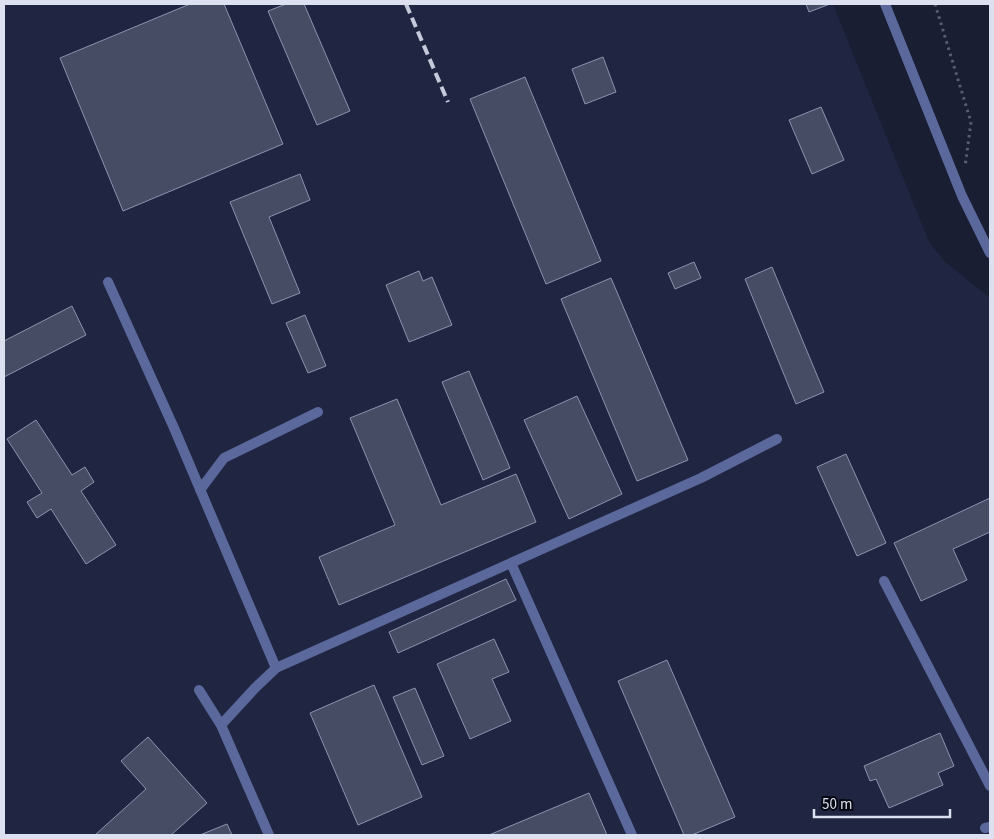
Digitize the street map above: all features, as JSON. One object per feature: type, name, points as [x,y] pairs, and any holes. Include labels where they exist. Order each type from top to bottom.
[{"type":"lane","points":[[885,4],[962,196],[990,253]]},
{"type":"lane","points":[[108,282],[276,668]]},
{"type":"lane","points":[[200,490],[224,458],[318,412]]},
{"type":"lane","points":[[221,726],[276,668],[701,478],[777,440]]},
{"type":"lane","points":[[511,563],[632,835]]},
{"type":"lane","points":[[884,581],[990,786]]},
{"type":"lane","points":[[199,690],[221,726],[269,835]]},
{"type":"path","points":[[935,4],[971,122],[965,168]]},
{"type":"shaded area","points":[[4,4],[833,4],[929,242],[944,261],[990,298],[990,835],[4,835]]},
{"type":"building","points":[[190,4],[224,4],[283,144],[123,211],[60,58]]},
{"type":"building","points":[[286,4],[304,4],[350,111],[317,125],[268,11]]},
{"type":"building","points":[[806,4],[830,4],[809,12]]},
{"type":"building","points":[[603,57],[616,92],[585,104],[572,69]]},
{"type":"building","points":[[525,77],[601,261],[546,284],[470,99]]},
{"type":"building","points":[[821,107],[844,160],[812,174],[789,120]]},
{"type":"building","points":[[300,174],[310,200],[269,217],[300,293],[272,304],[230,202]]},
{"type":"building","points":[[694,262],[701,278],[675,289],[668,273]]},
{"type":"building","points":[[772,267],[824,392],[796,404],[745,279]]},
{"type":"building","points":[[419,271],[423,281],[432,277],[452,325],[409,342],[386,285]]},
{"type":"building","points":[[611,278],[688,460],[637,481],[561,299]]},
{"type":"building","points":[[72,306],[86,335],[4,377],[4,341]]},
{"type":"building","points":[[305,315],[326,366],[308,373],[286,323]]},
{"type":"building","points":[[469,371],[510,468],[483,480],[442,382]]},
{"type":"building","points":[[577,396],[622,494],[569,519],[524,420]]},
{"type":"building","points":[[397,399],[441,505],[516,474],[536,522],[339,605],[319,557],[395,525],[350,418]]},
{"type":"building","points":[[36,420],[72,475],[85,467],[94,482],[81,491],[116,545],[86,564],[51,509],[37,518],[27,502],[42,493],[7,439]]},
{"type":"building","points":[[846,454],[886,543],[857,556],[817,467]]},
{"type":"building","points":[[990,498],[990,532],[953,549],[967,580],[921,601],[894,543]]},
{"type":"building","points":[[506,579],[516,600],[398,653],[389,632]]},
{"type":"building","points":[[494,639],[509,672],[492,679],[511,721],[470,739],[437,664]]},
{"type":"building","points":[[667,660],[735,817],[692,835],[684,835],[618,681]]},
{"type":"building","points":[[374,685],[422,797],[358,825],[310,713]]},
{"type":"building","points":[[415,688],[444,756],[422,765],[393,697]]},
{"type":"building","points":[[940,733],[954,766],[938,773],[943,785],[889,808],[876,779],[870,781],[864,766]]},
{"type":"building","points":[[148,737],[207,803],[171,835],[95,835],[146,789],[121,761]]},
{"type":"building","points":[[589,793],[607,835],[489,835]]},
{"type":"building","points":[[227,824],[232,835],[200,835]]},
{"type":"railway","points":[[406,4],[448,102]]}]
